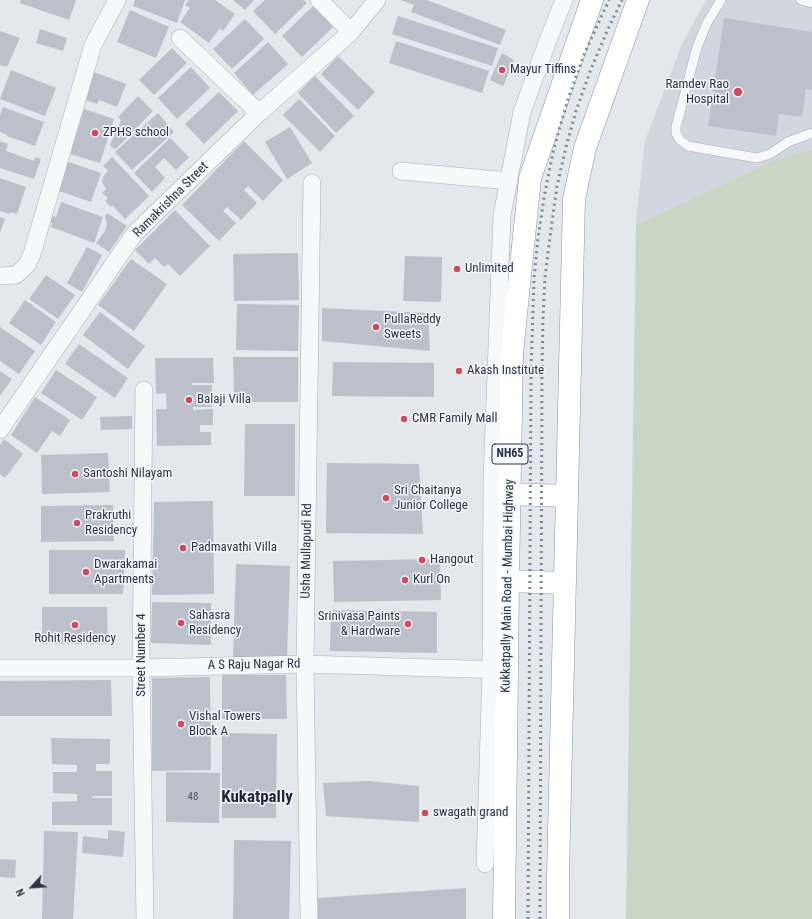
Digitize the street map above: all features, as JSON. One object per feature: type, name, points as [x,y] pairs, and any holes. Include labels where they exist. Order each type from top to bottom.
[{"type":"highway","name":"Kukkatpally Main Road - Mumbai Highway","points":[[504,919],[499,670],[508,581],[512,353],[530,178],[592,0]]},
{"type":"highway","points":[[558,919],[574,199],[585,148],[638,0]]},
{"type":"highway","points":[[509,494],[567,496]]},
{"type":"highway","points":[[508,581],[565,583]]},
{"type":"street","points":[[0,276],[16,276],[27,265],[32,254],[93,45],[117,0]]},
{"type":"street","points":[[319,0],[351,32]]},
{"type":"street","name":"Ramakrishna Street","points":[[0,430],[135,233],[260,113],[351,32],[378,0]]},
{"type":"street","points":[[485,864],[499,670],[492,479],[502,215],[522,112],[564,0]]},
{"type":"street","points":[[180,38],[260,113]]},
{"type":"street","points":[[520,124],[546,133]]},
{"type":"street","points":[[401,171],[509,181]]},
{"type":"street","name":"Usha Mullapudi Rd","points":[[309,919],[305,664],[312,183]]},
{"type":"street","name":"Street Number 4","points":[[144,390],[141,668],[145,919]]},
{"type":"street","name":"A S Raju Nagar Rd","points":[[0,668],[141,668],[305,664],[499,670]]},
{"type":"lane","points":[[721,0],[707,23],[697,47],[676,127],[676,134],[680,140],[688,146],[757,158],[770,154],[788,142],[812,133]]},
{"type":"lane","points":[[802,0],[812,3]]},
{"type":"shaded area","name":"Ramdev Rao Hospital","points":[[706,0],[812,0],[812,150],[779,158],[636,225],[645,141],[682,44]]},
{"type":"green space","points":[[812,150],[812,919],[626,919],[636,225],[779,158]]},
{"type":"building","points":[[21,0],[76,0],[69,20],[20,3]]},
{"type":"building","points":[[135,0],[185,0],[177,23],[133,6]]},
{"type":"building","points":[[189,0],[215,0],[235,14],[223,31],[220,28],[209,43],[180,22],[190,8],[185,5]]},
{"type":"building","points":[[233,0],[254,0],[245,10]]},
{"type":"building","points":[[265,0],[304,0],[307,3],[275,34],[253,11]]},
{"type":"building","points":[[401,0],[427,0],[506,30],[500,45],[411,12],[414,5]]},
{"type":"building","points":[[314,5],[334,26],[302,57],[282,36]]},
{"type":"building","points":[[130,10],[169,27],[156,58],[117,42]]},
{"type":"building","points":[[398,16],[498,48],[492,66],[392,34]]},
{"type":"building","points":[[724,18],[812,32],[812,90],[806,89],[802,117],[779,114],[776,136],[708,126]]},
{"type":"building","points":[[245,19],[264,39],[232,69],[213,49]]},
{"type":"building","points":[[40,29],[67,38],[63,51],[36,43]]},
{"type":"building","points":[[0,31],[20,38],[7,67],[0,65]]},
{"type":"building","points":[[396,41],[489,71],[482,93],[389,63]]},
{"type":"building","points":[[268,42],[288,64],[253,95],[234,73]]},
{"type":"building","points":[[172,48],[187,63],[154,95],[139,80]]},
{"type":"building","name":"Mayur Tiffins","points":[[502,53],[514,60],[503,86],[490,80]]},
{"type":"building","points":[[338,56],[375,92],[358,110],[321,74]]},
{"type":"building","points":[[191,67],[210,88],[177,119],[158,98]]},
{"type":"building","points":[[11,70],[56,88],[45,116],[0,99]]},
{"type":"building","points":[[94,72],[126,84],[117,107],[99,100],[97,104],[83,99]]},
{"type":"building","points":[[315,76],[354,116],[336,133],[298,93]]},
{"type":"building","points":[[219,92],[238,111],[204,144],[185,124]]},
{"type":"building","points":[[138,96],[153,111],[115,150],[110,145],[121,120],[118,117]]},
{"type":"building","points":[[299,99],[335,136],[320,152],[283,115]]},
{"type":"building","points":[[3,107],[44,122],[35,146],[0,132],[0,115]]},
{"type":"building","points":[[84,109],[114,119],[100,163],[70,154]]},
{"type":"building","points":[[158,113],[174,132],[132,170],[115,152]]},
{"type":"building","points":[[290,127],[312,163],[287,179],[265,142]]},
{"type":"building","points":[[170,138],[189,157],[176,170],[164,158],[155,167],[165,178],[152,192],[134,173]]},
{"type":"building","points":[[0,141],[8,144],[6,151],[34,161],[35,157],[41,159],[34,179],[0,168]]},
{"type":"building","points":[[244,141],[283,180],[263,201],[248,186],[244,190],[257,203],[241,220],[227,207],[223,211],[236,223],[219,241],[182,205]]},
{"type":"building","points":[[112,157],[149,196],[125,219],[113,206],[111,207],[105,201],[108,198],[102,193],[106,189],[102,182],[103,177],[108,171],[103,166]]},
{"type":"building","points":[[66,161],[101,173],[91,202],[56,190]]},
{"type":"building","points":[[0,178],[26,187],[17,214],[11,212],[10,214],[0,211]]},
{"type":"building","points":[[61,202],[103,217],[94,243],[51,227],[52,223],[49,222],[51,215],[56,217]]},
{"type":"building","points":[[175,210],[210,246],[180,276],[168,264],[164,267],[155,258],[149,264],[135,250]]},
{"type":"building","points":[[107,213],[127,226],[109,252],[96,243],[105,231],[107,223],[105,216]]},
{"type":"building","points":[[0,217],[5,219],[0,233]]},
{"type":"building","points":[[87,247],[102,255],[82,292],[67,283]]},
{"type":"building","points":[[298,253],[299,300],[234,301],[233,254]]},
{"type":"building","points":[[405,256],[442,257],[441,302],[403,301]]},
{"type":"building","points":[[131,259],[167,284],[134,331],[98,305]]},
{"type":"building","points":[[46,275],[75,295],[58,319],[29,299]]},
{"type":"building","points":[[25,300],[56,322],[41,345],[9,323]]},
{"type":"building","points":[[237,304],[299,305],[298,351],[236,350]]},
{"type":"building","name":"PullaReddy Sweets","points":[[322,308],[428,313],[430,351],[322,341]]},
{"type":"building","points":[[100,312],[145,346],[128,369],[83,335]]},
{"type":"building","points":[[0,327],[35,351],[19,374],[0,361]]},
{"type":"building","points":[[79,344],[128,378],[115,398],[65,364]]},
{"type":"building","points":[[233,357],[298,357],[298,402],[234,402]]},
{"type":"building","name":"Balaji Villa","points":[[155,358],[213,358],[214,383],[192,383],[192,385],[212,385],[212,407],[193,407],[193,410],[213,409],[213,425],[200,425],[200,432],[211,432],[211,445],[157,446],[156,409],[167,409],[166,393],[156,394]]},
{"type":"building","points":[[333,362],[434,363],[434,397],[332,396]]},
{"type":"building","points":[[56,370],[97,397],[82,420],[41,393]]},
{"type":"building","points":[[0,371],[12,379],[0,396]]},
{"type":"building","points":[[35,397],[70,420],[60,436],[52,431],[37,453],[11,435]]},
{"type":"building","points":[[132,416],[132,429],[101,430],[100,417]]},
{"type":"building","points":[[245,424],[295,424],[295,496],[244,496]]},
{"type":"building","points":[[4,439],[23,454],[5,478],[0,474],[0,445]]},
{"type":"building","name":"Santoshi Nilayam","points":[[108,453],[110,492],[42,494],[41,455]]},
{"type":"building","points":[[327,463],[419,464],[423,534],[326,533]]},
{"type":"building","name":"Padmavathi Villa","points":[[213,501],[214,594],[152,595],[154,502]]},
{"type":"building","name":"Prakruthi Residency","points":[[113,505],[114,541],[41,542],[41,506]]},
{"type":"building","name":"Dwarakamai Apartments","points":[[49,550],[125,550],[123,594],[49,594]]},
{"type":"building","points":[[440,559],[441,600],[334,602],[333,561]]},
{"type":"building","points":[[236,564],[290,566],[287,658],[233,657]]},
{"type":"building","name":"Sahasra Residency","points":[[152,602],[211,603],[211,645],[151,643]]},
{"type":"building","name":"Rohit Residency","points":[[42,607],[107,607],[108,644],[42,644]]},
{"type":"building","points":[[331,610],[437,612],[437,653],[330,651]]},
{"type":"building","points":[[222,675],[286,675],[287,719],[222,719]]},
{"type":"building","name":"Vishal Towers Block A","points":[[210,677],[211,770],[152,771],[152,678]]},
{"type":"building","points":[[111,680],[112,716],[0,716],[0,681]]},
{"type":"building","points":[[222,733],[277,734],[276,818],[222,818]]},
{"type":"building","points":[[51,738],[110,739],[110,764],[96,764],[96,771],[112,771],[112,796],[92,796],[92,798],[112,798],[112,825],[52,825],[52,802],[77,801],[77,794],[53,793],[53,772],[77,772],[77,765],[52,764]]},
{"type":"building","points":[[166,772],[220,773],[219,823],[166,822]]},
{"type":"building","points":[[368,781],[419,786],[419,822],[326,816],[323,783]]},
{"type":"building","points":[[108,830],[125,832],[123,857],[82,853],[83,836],[108,839]]},
{"type":"building","points":[[44,831],[78,832],[73,919],[42,919]]},
{"type":"building","points":[[234,840],[291,841],[289,919],[233,919]]},
{"type":"building","points":[[0,859],[16,860],[15,878],[0,877]]},
{"type":"building","points":[[466,888],[466,919],[318,919],[317,898]]},
{"type":"railway","points":[[528,919],[531,370],[534,279],[545,192],[554,148],[568,99],[585,52],[609,0]]},
{"type":"railway","points":[[540,919],[542,370],[545,277],[557,186],[576,111],[591,69],[622,0]]},
{"type":"place","name":"Mayur Tiffins","points":[[502,70]]},
{"type":"place","name":"Ramdev Rao Hospital","points":[[738,92]]},
{"type":"place","name":"ZPHS school","points":[[95,133]]},
{"type":"place","name":"Unlimited","points":[[457,269]]},
{"type":"place","name":"PullaReddy Sweets","points":[[376,327]]},
{"type":"place","name":"Akash Institute","points":[[459,371]]},
{"type":"place","name":"Balaji Villa","points":[[189,400]]},
{"type":"place","name":"CMR Family Mall","points":[[404,419]]},
{"type":"place","name":"Santoshi Nilayam","points":[[75,474]]},
{"type":"place","name":"Sri Chaitanya Junior College","points":[[386,498]]},
{"type":"place","name":"Prakruthi Residency","points":[[77,523]]},
{"type":"place","name":"Padmavathi Villa","points":[[183,548]]},
{"type":"place","name":"Hangout","points":[[422,560]]},
{"type":"place","name":"Dwarakamai Apartments","points":[[86,572]]},
{"type":"place","name":"Kurl On","points":[[405,580]]},
{"type":"place","name":"Sahasra Residency","points":[[181,623]]},
{"type":"place","name":"Srinivasa Paints & Hardware","points":[[408,624]]},
{"type":"place","name":"Rohit Residency","points":[[75,625]]},
{"type":"place","name":"Vishal Towers Block A","points":[[181,724]]},
{"type":"place","name":"swagath grand","points":[[425,813]]},
{"type":"district","name":"Kukatpally","points":[[257,798]]}]
